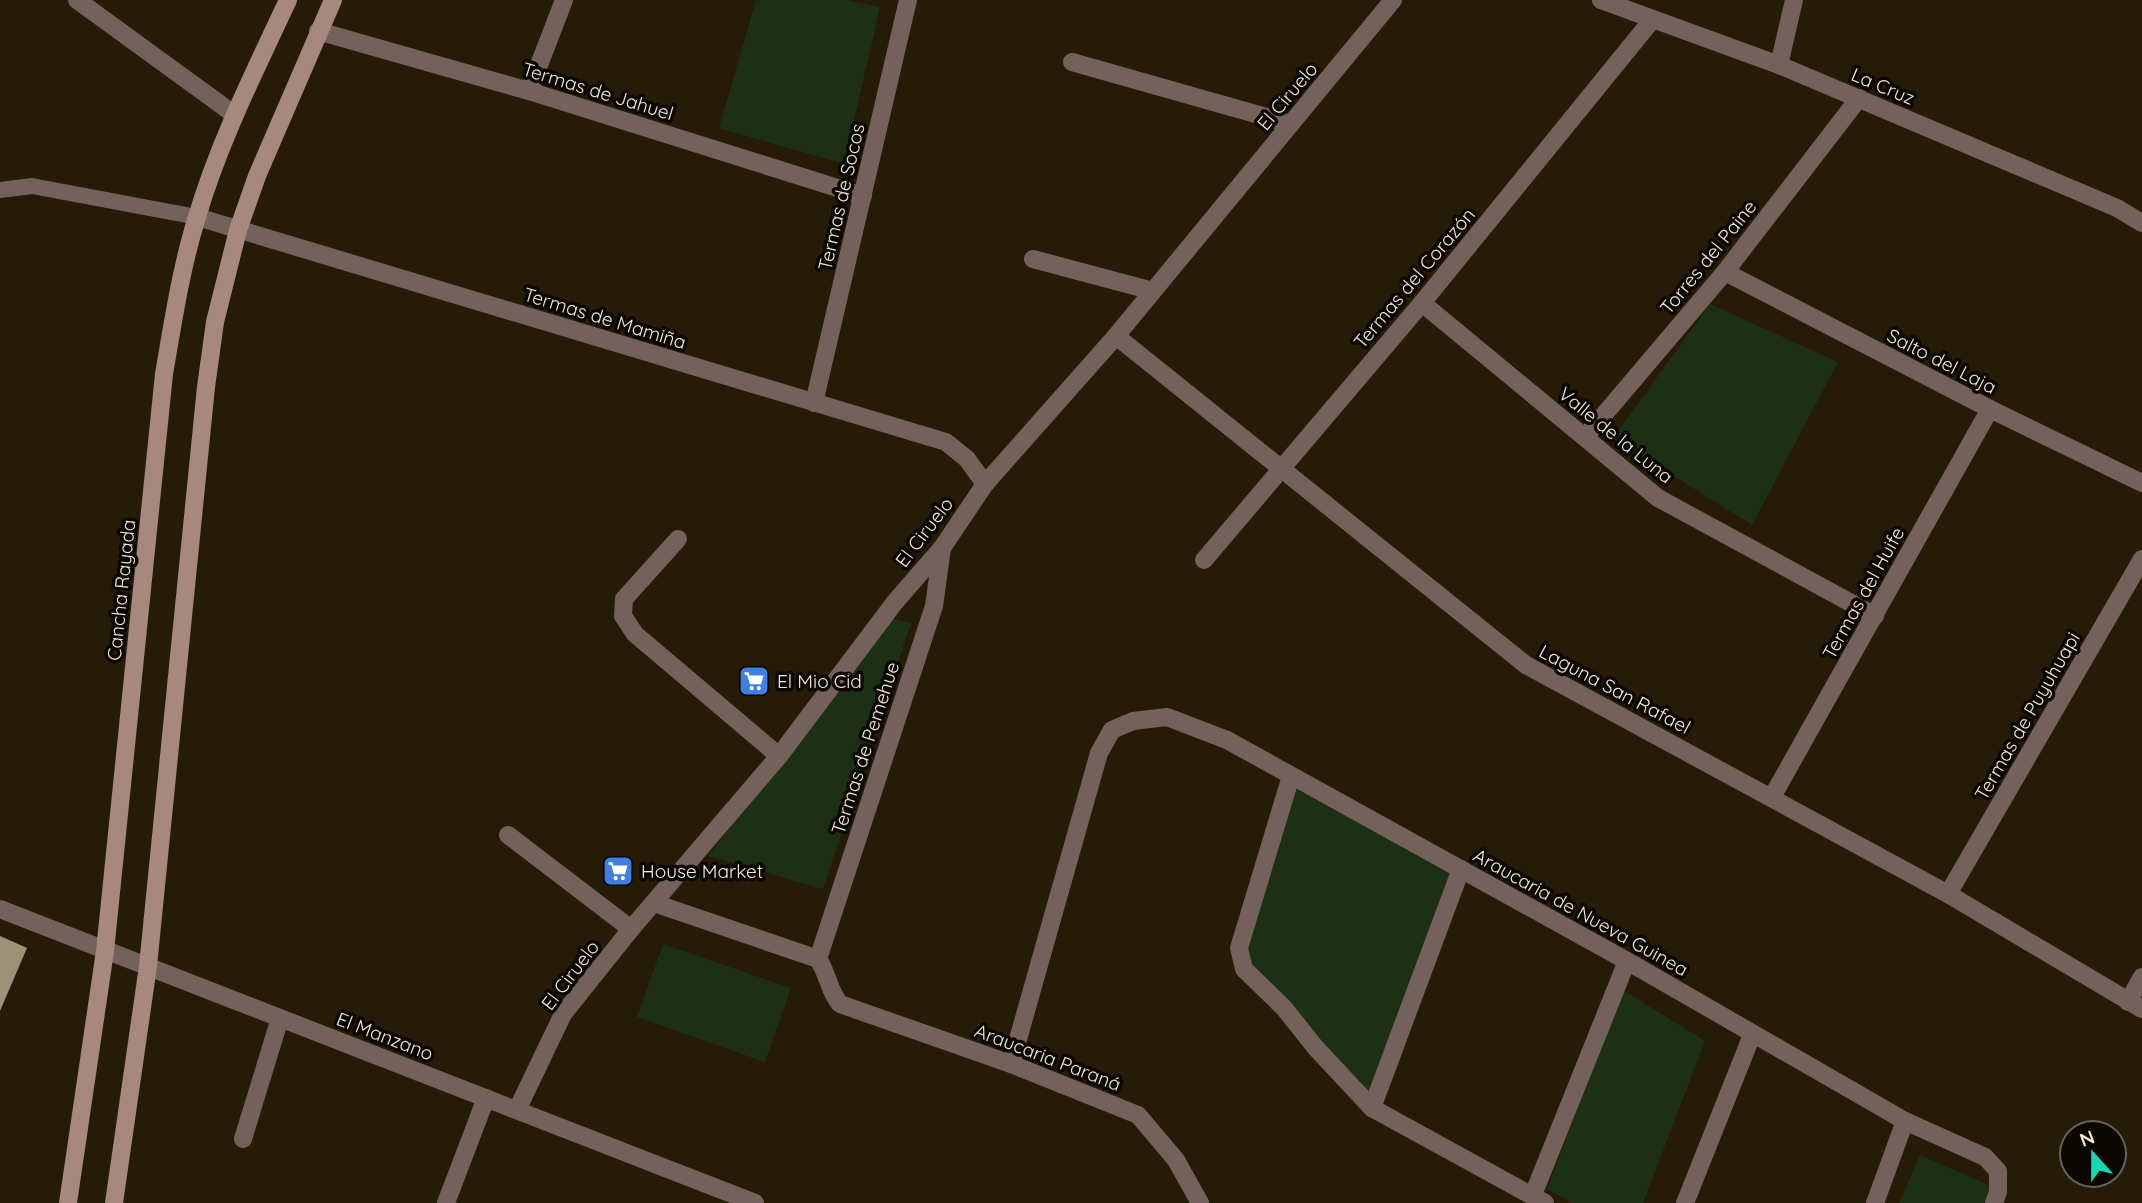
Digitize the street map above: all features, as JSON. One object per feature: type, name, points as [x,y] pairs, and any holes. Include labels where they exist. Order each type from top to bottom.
[{"type":"street","points":[[77,0],[235,115]]},
{"type":"street","name":"Cancha Rayada","points":[[68,1203],[105,951],[164,374],[185,263],[197,218],[235,115],[288,0]]},
{"type":"street","points":[[114,1203],[148,966],[206,387],[215,322],[225,275],[257,176],[332,0]]},
{"type":"street","points":[[529,91],[564,0]]},
{"type":"street","name":"Termas de Socos","points":[[814,403],[908,0]]},
{"type":"street","name":"El Ciruelo","points":[[517,1110],[563,1014],[631,929],[779,756],[895,602],[942,548],[985,484],[1116,336],[1393,0]]},
{"type":"street","name":"La Cruz","points":[[1601,0],[1779,65],[2117,208],[2142,223]]},
{"type":"street","points":[[1779,65],[1794,0]]},
{"type":"street","name":"Termas del Corazón","points":[[1204,559],[1422,303],[1652,20]]},
{"type":"street","name":"Termas de Jahuel","points":[[318,31],[529,91],[863,196]]},
{"type":"street","points":[[1072,62],[1291,124]]},
{"type":"street","name":"Torres del Paine","points":[[1585,437],[1724,272],[1859,98]]},
{"type":"street","name":"Termas de Mamiña","points":[[197,218],[946,442],[967,459],[985,484]]},
{"type":"street","points":[[1033,259],[1153,291]]},
{"type":"street","name":"Salto del Laja","points":[[1724,272],[1990,409],[2142,483]]},
{"type":"street","name":"Valle de la Luna","points":[[1422,303],[1658,498],[1875,616]]},
{"type":"street","name":"Laguna San Rafael","points":[[1116,336],[1526,665],[1948,894],[2135,1006]]},
{"type":"street","name":"Termas del Huife","points":[[1772,797],[1990,409]]},
{"type":"street","points":[[678,539],[624,599],[623,616],[635,634],[779,756]]},
{"type":"street","name":"Termas de Pemehue","points":[[818,959],[934,606],[942,548]]},
{"type":"street","name":"Termas de Puyuhuapi","points":[[1948,894],[2142,559]]},
{"type":"street","name":"Araucaria de Nueva Guinea","points":[[1011,1064],[1099,753],[1112,730],[1133,721],[1167,717],[1227,740],[1627,961],[1905,1121],[1985,1157],[1998,1171],[1998,1192],[1993,1203]]},
{"type":"street","points":[[1291,776],[1239,948],[1244,969],[1284,1008],[1315,1048],[1372,1108],[1539,1199],[1627,961]]},
{"type":"street","points":[[508,835],[631,929]]},
{"type":"street","points":[[1372,1108],[1461,869]]},
{"type":"street","points":[[654,902],[818,959]]},
{"type":"street","name":"El Manzano","points":[[0,909],[755,1203]]},
{"type":"street","name":"Araucaria Paraná","points":[[818,959],[827,976],[829,989],[840,1004],[1011,1064],[1138,1115],[1177,1160],[1200,1203]]},
{"type":"street","points":[[2135,1006],[2142,978]]},
{"type":"street","points":[[243,1139],[280,1018]]},
{"type":"street","points":[[1685,1203],[1752,1034]]},
{"type":"street","points":[[446,1203],[486,1098]]},
{"type":"street","points":[[1875,1203],[1905,1121]]},
{"type":"lane","points":[[0,190],[32,186],[197,218]]},
{"type":"green space","points":[[756,0],[847,0],[880,7],[844,164],[719,128]]},
{"type":"green space","points":[[1710,304],[1838,362],[1752,525],[1613,438]]},
{"type":"green space","points":[[893,619],[911,623],[823,889],[708,856]]},
{"type":"green space","points":[[1294,788],[1453,872],[1369,1094],[1250,965],[1247,946]]},
{"type":"green space","points":[[663,944],[791,988],[765,1062],[637,1017]]},
{"type":"green space","points":[[1623,990],[1705,1041],[1643,1203],[1572,1203],[1547,1189]]},
{"type":"green space","points":[[1920,1155],[1991,1186],[1984,1203],[1899,1203]]},
{"type":"building","points":[[0,936],[27,948],[0,1011]]},
{"type":"place","name":"El Mio Cid","points":[[754,681]]},
{"type":"place","name":"House Market","points":[[618,871]]}]
